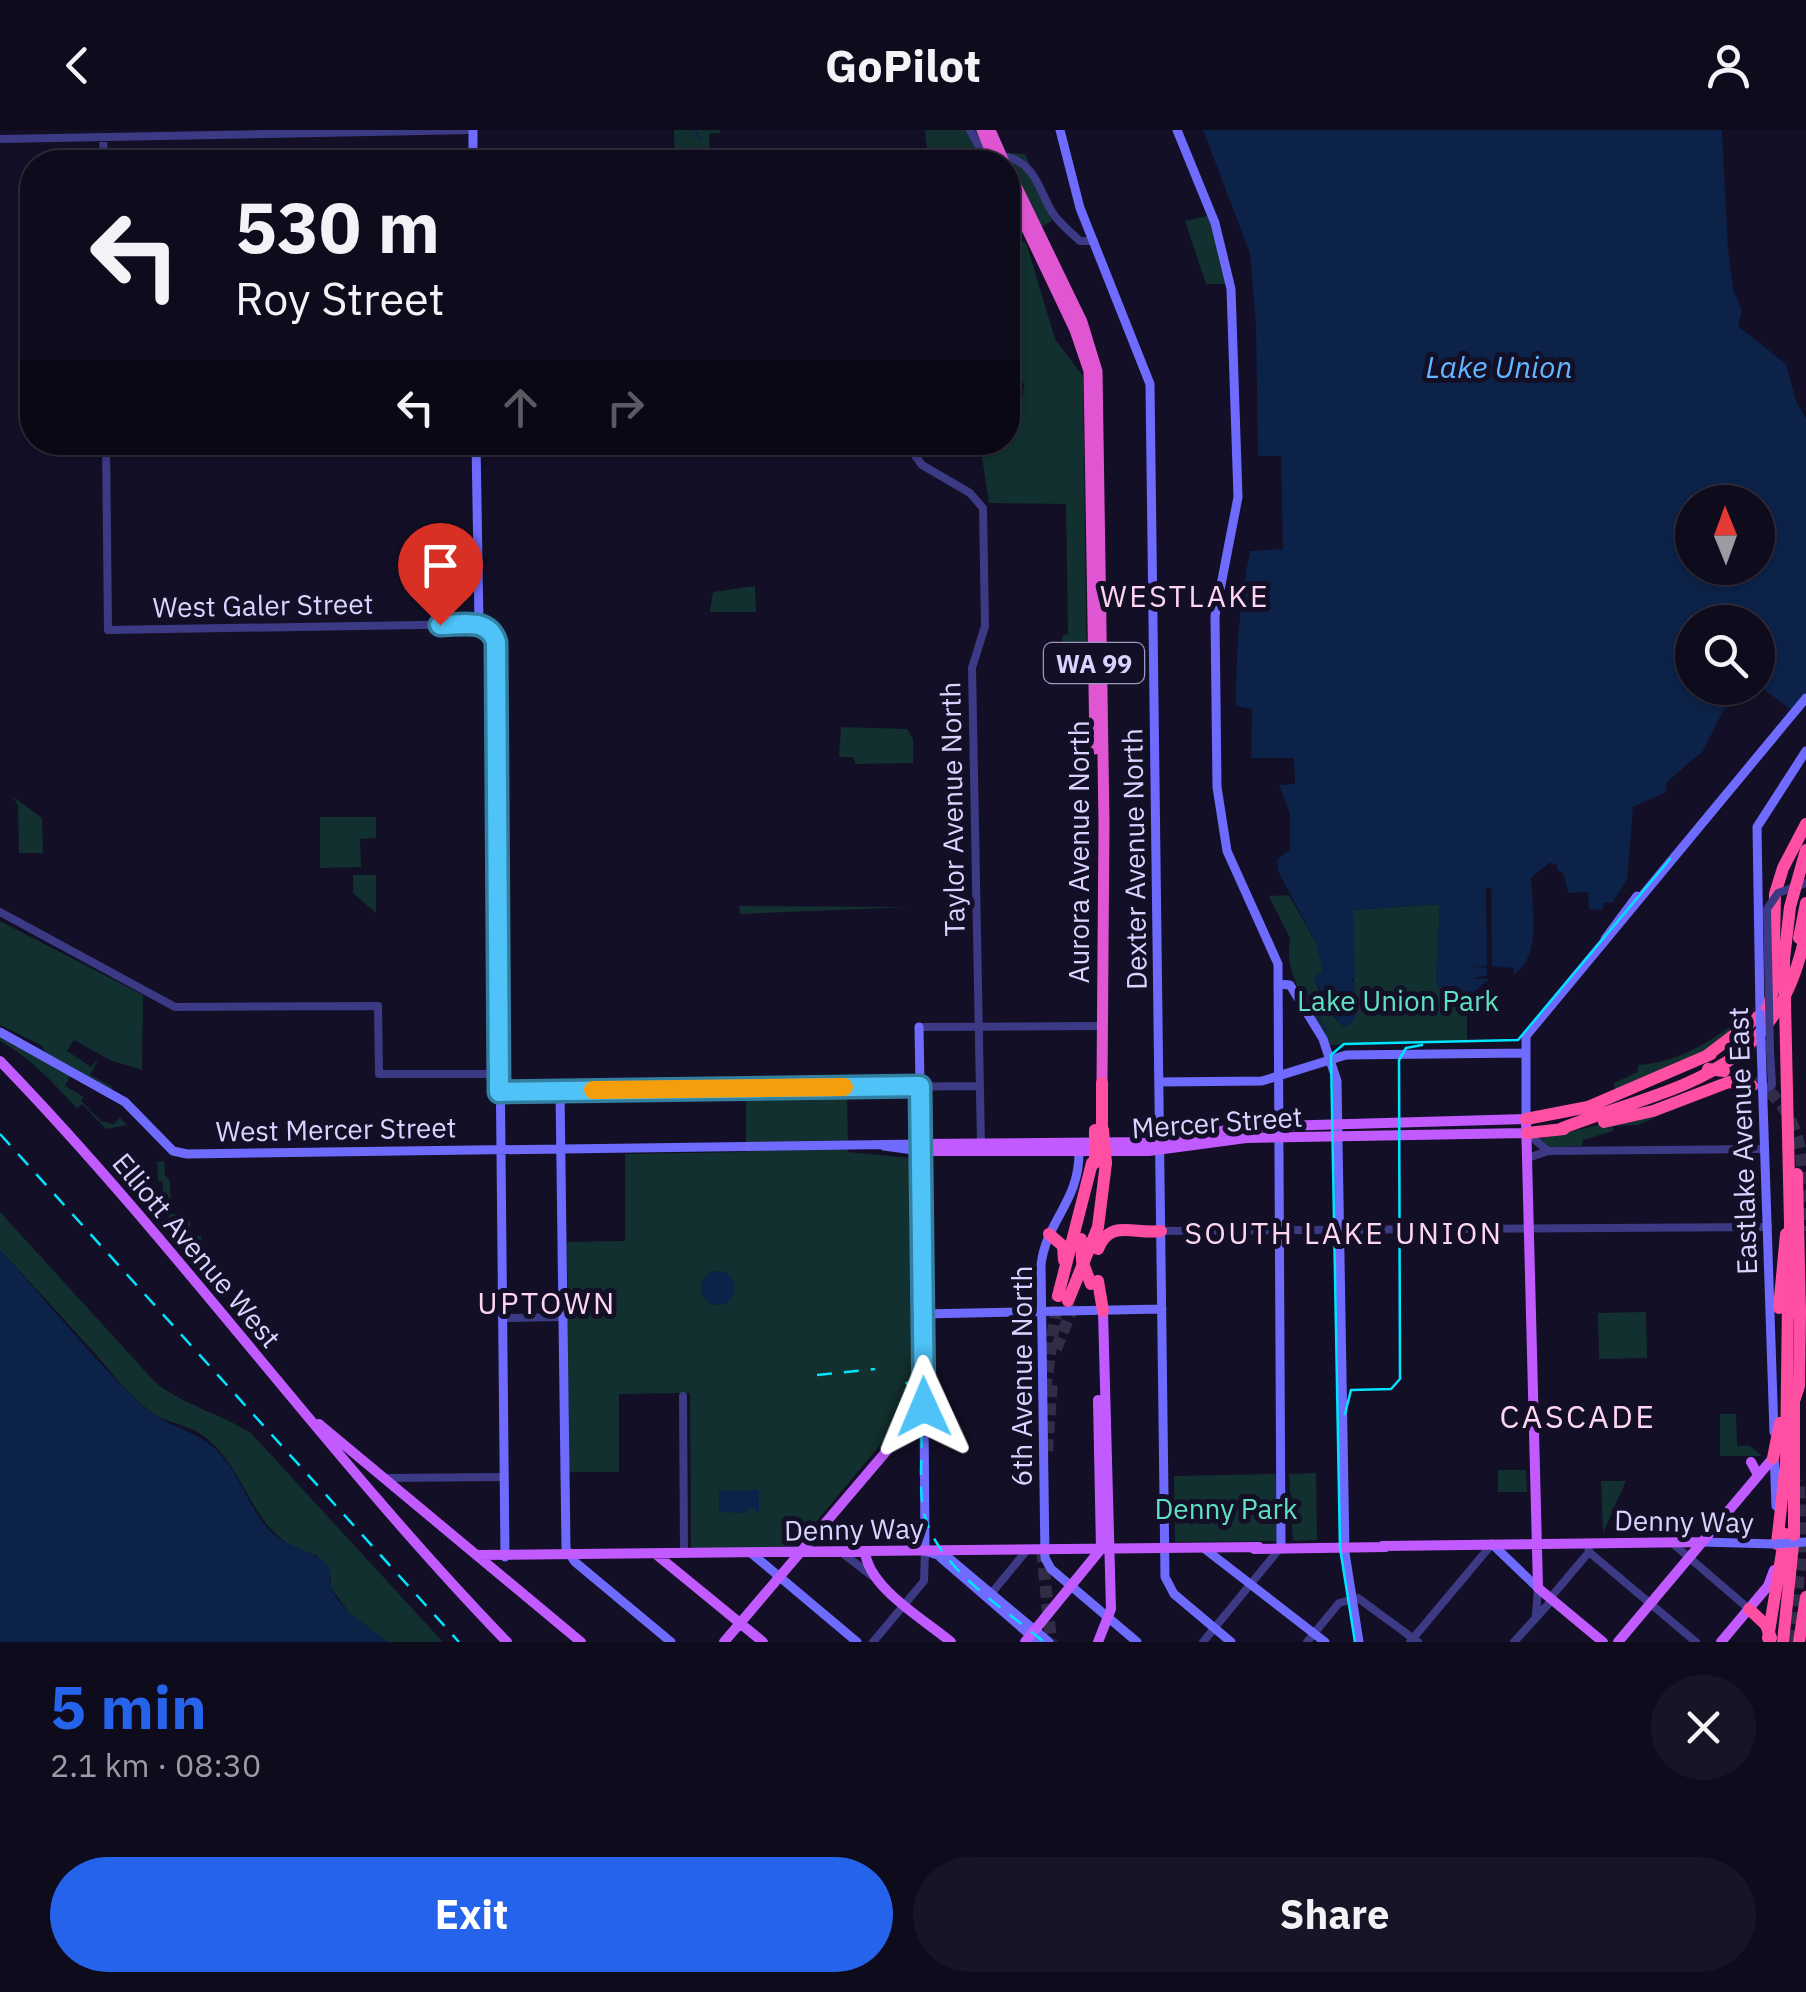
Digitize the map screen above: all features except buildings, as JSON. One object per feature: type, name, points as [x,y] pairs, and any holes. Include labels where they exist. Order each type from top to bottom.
[{"type":"highway","name":"Aurora Avenue North","points":[[1020,191],[1082,322],[1098,382],[1098,1084]]},
{"type":"highway","name":"Aurora Avenue North","points":[[1020,213],[1075,330],[1090,382],[1100,1129],[1099,1163],[1084,1238],[1100,1311]]},
{"type":"highway","points":[[1705,1068],[1768,1015],[1776,996],[1779,908],[1805,832]]},
{"type":"highway","points":[[1705,1068],[1767,1010],[1773,991],[1774,894],[1805,832]]},
{"type":"highway","points":[[1772,1638],[1793,1564],[1794,1401],[1784,959],[1790,908],[1806,850]]},
{"type":"highway","points":[[1791,978],[1790,928],[1806,869]]},
{"type":"highway","points":[[1799,1269],[1787,1011],[1806,903]]},
{"type":"highway","points":[[1560,1129],[1705,1068],[1752,1041],[1791,978],[1806,932]]},
{"type":"highway","points":[[1705,1068],[1758,1020]]},
{"type":"highway","points":[[1527,1126],[1637,1087],[1705,1068],[1724,1070],[1756,1086]]},
{"type":"highway","points":[[1527,1126],[1560,1129],[1648,1112],[1729,1082],[1756,1086]]},
{"type":"highway","name":"Aurora Avenue North","points":[[1099,1163],[1095,1148],[1100,1129]]},
{"type":"highway","name":"WA 99","points":[[1067,1300],[1063,1274],[1099,1163]]},
{"type":"highway","name":"WA 99","points":[[1067,1300],[1098,1227],[1099,1163]]},
{"type":"highway","points":[[1794,1401],[1799,1386],[1802,1229],[1798,1174]]},
{"type":"highway","points":[[1773,1458],[1780,1428],[1779,1312],[1790,1206]]},
{"type":"highway","points":[[1067,1300],[1106,1235],[1122,1228],[1161,1232]]},
{"type":"highway","points":[[1772,1638],[1792,1431],[1802,1229]]},
{"type":"highway","points":[[1049,1234],[1063,1246],[1063,1274]]},
{"type":"highway","points":[[1773,1458],[1792,1431]]},
{"type":"highway","points":[[1792,1431],[1799,1474]]},
{"type":"highway","points":[[1772,1544],[1784,1503],[1792,1431]]},
{"type":"highway","points":[[1799,1642],[1806,1597]]},
{"type":"highway","points":[[1749,1609],[1772,1638]]},
{"type":"main road","name":"Dexter Avenue North","points":[[1060,130],[1075,191],[1147,369],[1153,412],[1166,1580],[1176,1596],[1214,1628]]},
{"type":"main road","points":[[1177,130],[1215,223],[1232,289],[1238,497],[1215,616],[1219,819],[1230,859],[1274,949],[1278,987],[1281,1547]]},
{"type":"main road","points":[[476,455],[480,624],[493,633],[496,647],[506,1579]]},
{"type":"main road","points":[[1548,1596],[1537,1544],[1526,1036],[1806,698]]},
{"type":"main road","name":"Eastlake Avenue East","points":[[1772,1544],[1768,1226],[1756,1086],[1766,1046],[1758,1020],[1757,827],[1806,751]]},
{"type":"main road","points":[[1278,987],[1296,991],[1331,1057],[1337,1081],[1344,1546],[1359,1642]]},
{"type":"main road","points":[[919,1028],[925,1551],[940,1557],[989,1596],[1032,1637],[1048,1642]]},
{"type":"main road","name":"West Mercer Street","points":[[0,1032],[133,1108],[173,1151],[500,1150]]},
{"type":"main road","points":[[1159,1082],[1280,1078],[1331,1057],[1524,1053]]},
{"type":"main road","name":"Elliott Avenue West","points":[[0,1062],[134,1206],[425,1558],[507,1642]]},
{"type":"main road","points":[[499,1092],[560,1090],[565,1542],[570,1557],[671,1642]]},
{"type":"main road","name":"Mercer Street","points":[[500,1150],[882,1146],[1079,1152],[1280,1132],[1527,1126]]},
{"type":"main road","points":[[1009,1144],[1079,1152]]},
{"type":"main road","name":"Mercer Street","points":[[981,1149],[1009,1144],[1159,1146]]},
{"type":"main road","name":"6th Avenue North","points":[[1045,1549],[1041,1266],[1049,1234],[1073,1195],[1079,1152]]},
{"type":"main road","points":[[922,1314],[1162,1309]]},
{"type":"main road","points":[[1098,1642],[1110,1618],[1100,1311]]},
{"type":"main road","points":[[724,1642],[924,1407]]},
{"type":"main road","points":[[310,1417],[580,1642]]},
{"type":"main road","points":[[352,1451],[354,1472]]},
{"type":"main road","points":[[1618,1642],[1773,1458]]},
{"type":"main road","points":[[1751,1462],[1758,1475]]},
{"type":"main road","name":"Denny Way","points":[[476,1555],[506,1558],[1806,1542]]},
{"type":"main road","points":[[1492,1544],[1604,1642]]},
{"type":"main road","points":[[1721,1642],[1768,1586],[1772,1544]]},
{"type":"main road","name":"Denny Way","points":[[1203,1548],[1223,1555],[1259,1547]]},
{"type":"main road","points":[[1045,1549],[1050,1567],[1137,1642]]},
{"type":"main road","points":[[1032,1637],[1106,1549]]},
{"type":"main road","points":[[864,1552],[867,1566],[880,1582],[951,1642]]},
{"type":"main road","points":[[750,1553],[857,1642]]},
{"type":"main road","points":[[684,1554],[684,1568],[698,1586]]},
{"type":"main road","points":[[658,1555],[763,1642]]},
{"type":"main road","points":[[1223,1555],[1325,1642]]},
{"type":"main road","points":[[1214,1628],[1232,1642]]},
{"type":"street","points":[[0,139],[42,134],[103,137],[473,130]]},
{"type":"street","points":[[103,137],[104,150]]},
{"type":"street","points":[[1020,168],[1033,173],[1054,215],[1066,229],[1080,241],[1094,241]]},
{"type":"street","name":"West Galer Street","points":[[106,455],[108,630],[480,624]]},
{"type":"street","name":"Taylor Avenue North","points":[[914,455],[922,465],[975,496],[984,510],[985,626],[972,668],[981,1149]]},
{"type":"street","points":[[1766,1046],[1768,910],[1780,892],[1806,883]]},
{"type":"street","points":[[0,912],[175,1007],[378,1006],[379,1074],[498,1074]]},
{"type":"street","points":[[919,1028],[1096,1026]]},
{"type":"street","points":[[560,1090],[980,1086]]},
{"type":"street","points":[[1527,1126],[1548,1151]]},
{"type":"street","points":[[1528,1158],[1548,1151],[1764,1149]]},
{"type":"street","points":[[1161,1232],[1768,1226]]},
{"type":"street","points":[[502,1318],[561,1317]]},
{"type":"street","points":[[683,1396],[684,1554]]},
{"type":"street","points":[[384,1478],[504,1476]]},
{"type":"street","points":[[1670,1542],[1749,1609]]},
{"type":"street","points":[[1306,1642],[1339,1603],[1352,1599],[1366,1600],[1413,1641],[1492,1544]]},
{"type":"street","points":[[1203,1642],[1281,1547]]},
{"type":"street","points":[[1514,1642],[1589,1547],[1696,1642]]},
{"type":"street","points":[[989,1596],[1027,1550]]},
{"type":"street","points":[[874,1642],[924,1581],[925,1551]]},
{"type":"street","points":[[841,1552],[880,1582]]},
{"type":"street","points":[[1536,1615],[1548,1596]]},
{"type":"green space","points":[[674,130],[720,130],[709,134],[710,150],[675,150]]},
{"type":"green space","points":[[925,130],[978,130],[980,150],[927,150]]},
{"type":"green space","points":[[1020,154],[1025,154],[1052,221],[1039,228],[1020,185]]},
{"type":"green space","points":[[1207,216],[1227,284],[1206,284],[1185,221]]},
{"type":"green space","points":[[1020,241],[1026,242],[1055,339],[1083,376],[1087,682],[1065,679],[1062,636],[1068,634],[1066,504],[989,503],[982,457],[978,455],[1020,455],[1024,385],[1020,375]]},
{"type":"green space","points":[[295,455],[409,455],[295,457]]},
{"type":"green space","points":[[755,586],[756,612],[710,612],[713,592]]},
{"type":"green space","points":[[841,727],[907,729],[913,739],[913,763],[855,764],[854,757],[839,757]]},
{"type":"green space","points":[[13,797],[42,818],[43,853],[19,853],[18,805]]},
{"type":"green space","points":[[320,817],[376,817],[376,838],[360,839],[361,867],[320,868]]},
{"type":"green space","points":[[353,875],[376,875],[376,913],[353,893]]},
{"type":"green space","name":"Lake Union Park","points":[[1289,895],[1317,945],[1323,971],[1314,979],[1330,1011],[1344,1026],[1355,1019],[1353,910],[1440,904],[1436,980],[1444,1001],[1467,998],[1467,1041],[1330,1045],[1294,979],[1290,938],[1269,896]]},
{"type":"green space","points":[[739,906],[910,907],[740,914]]},
{"type":"green space","points":[[0,921],[143,995],[142,1070],[112,1061],[74,1040],[67,1051],[91,1067],[99,1058],[90,1075],[111,1086],[113,1092],[48,1056],[41,1045],[0,1025]]},
{"type":"green space","points":[[1754,1006],[1754,1018],[1710,1050],[1615,1090],[1614,1083],[1638,1072],[1638,1065],[1687,1053]]},
{"type":"green space","points":[[0,1036],[70,1076],[65,1086],[84,1097],[81,1101],[101,1121],[114,1124],[120,1118],[127,1125],[106,1129],[82,1104],[77,1108],[32,1063],[0,1041]]},
{"type":"green space","points":[[847,1093],[848,1152],[910,1158],[915,1403],[796,1546],[691,1549],[690,1393],[619,1394],[619,1472],[569,1472],[567,1242],[625,1241],[625,1154],[746,1152],[746,1094]]},
{"type":"green space","points":[[1683,1105],[1638,1125],[1613,1126],[1613,1131],[1583,1140],[1582,1146],[1549,1147],[1539,1139]]},
{"type":"green space","points":[[164,1161],[165,1175],[170,1181],[171,1214],[182,1214],[190,1222],[191,1236],[201,1236],[207,1267],[162,1208],[163,1182],[158,1181],[157,1162]]},
{"type":"green space","points":[[0,1212],[155,1382],[251,1433],[443,1642],[388,1642],[350,1614],[331,1588],[331,1577],[317,1555],[295,1548],[277,1536],[216,1447],[199,1433],[157,1416],[137,1400],[0,1250]]},
{"type":"green space","points":[[1646,1312],[1647,1358],[1599,1359],[1598,1313]]},
{"type":"green space","points":[[1720,1414],[1736,1414],[1737,1446],[1750,1446],[1762,1456],[1720,1456]]},
{"type":"green space","points":[[1498,1470],[1526,1470],[1527,1492],[1498,1492]]},
{"type":"green space","points":[[1316,1473],[1317,1540],[1293,1541],[1289,1474]]},
{"type":"green space","name":"Denny Park","points":[[1277,1474],[1277,1541],[1175,1542],[1174,1476]]},
{"type":"green space","points":[[1601,1481],[1626,1481],[1603,1533]]},
{"type":"water","name":"Lake Union","points":[[1203,130],[1722,130],[1728,249],[1733,289],[1742,311],[1738,326],[1786,364],[1796,401],[1806,418],[1806,706],[1798,715],[1775,698],[1775,605],[1675,605],[1675,705],[1727,705],[1703,751],[1667,782],[1666,792],[1633,807],[1627,880],[1612,903],[1604,902],[1602,910],[1589,909],[1588,892],[1568,893],[1564,874],[1557,870],[1557,864],[1549,863],[1531,878],[1532,944],[1523,966],[1514,975],[1491,977],[1465,1000],[1443,1001],[1436,980],[1440,904],[1353,910],[1355,977],[1351,979],[1355,1019],[1348,1026],[1340,1025],[1314,979],[1323,971],[1317,945],[1278,871],[1277,860],[1290,850],[1290,814],[1279,785],[1295,784],[1294,758],[1251,758],[1252,709],[1236,706],[1239,628],[1250,551],[1283,549],[1281,456],[1258,456],[1256,326],[1250,253]]},
{"type":"water","points":[[0,1250],[145,1408],[203,1440],[222,1456],[268,1528],[283,1541],[325,1562],[332,1590],[343,1606],[388,1642],[0,1642]]},
{"type":"water","points":[[718,1271],[730,1276],[735,1288],[730,1300],[718,1305],[706,1300],[701,1288],[706,1276]]},
{"type":"water","points":[[759,1490],[759,1513],[752,1508],[745,1513],[719,1512],[719,1491]]},
{"type":"pier","points":[[1486,888],[1491,888],[1492,966],[1514,968],[1514,978],[1473,979],[1487,975],[1487,968],[1472,966],[1487,966]]},
{"type":"waterway","points":[[696,130],[700,140]]},
{"type":"waterway","points":[[1305,989],[1326,1030]]},
{"type":"tunnel","points":[[1754,1081],[1771,1093],[1793,1125],[1802,1164],[1805,1231]]},
{"type":"tunnel","points":[[1045,1390],[1058,1296]]},
{"type":"tunnel","points":[[1056,1349],[1075,1302]]},
{"type":"tunnel","points":[[1047,1451],[1052,1381]]},
{"type":"tunnel","points":[[1792,1642],[1801,1556],[1799,1480]]},
{"type":"tunnel","points":[[1042,1550],[1051,1642]]},
{"type":"tram line","points":[[1355,1642],[1340,1548],[1331,1055],[1344,1044],[1518,1040],[1670,859]]},
{"type":"tram line","points":[[1345,1414],[1351,1390],[1391,1389],[1400,1379],[1399,1060],[1406,1048],[1422,1045]]},
{"type":"railway","points":[[0,1134],[459,1642]]},
{"type":"railway","points":[[817,1375],[875,1369]]},
{"type":"railway","points":[[906,1382],[919,1413],[922,1503],[934,1539],[976,1588],[1044,1642]]},
{"type":"slow traffic","points":[[593,1090],[844,1087]]},
{"type":"district","name":"WESTLAKE","points":[[1185,595]]},
{"type":"district","name":"SOUTH LAKE UNION","points":[[1344,1232]]},
{"type":"district","name":"UPTOWN","points":[[547,1302]]},
{"type":"district","name":"CASCADE","points":[[1578,1416]]},
{"type":"route","points":[[440,625],[480,624],[493,633],[496,642],[499,1092],[920,1086],[924,1407]]}]
